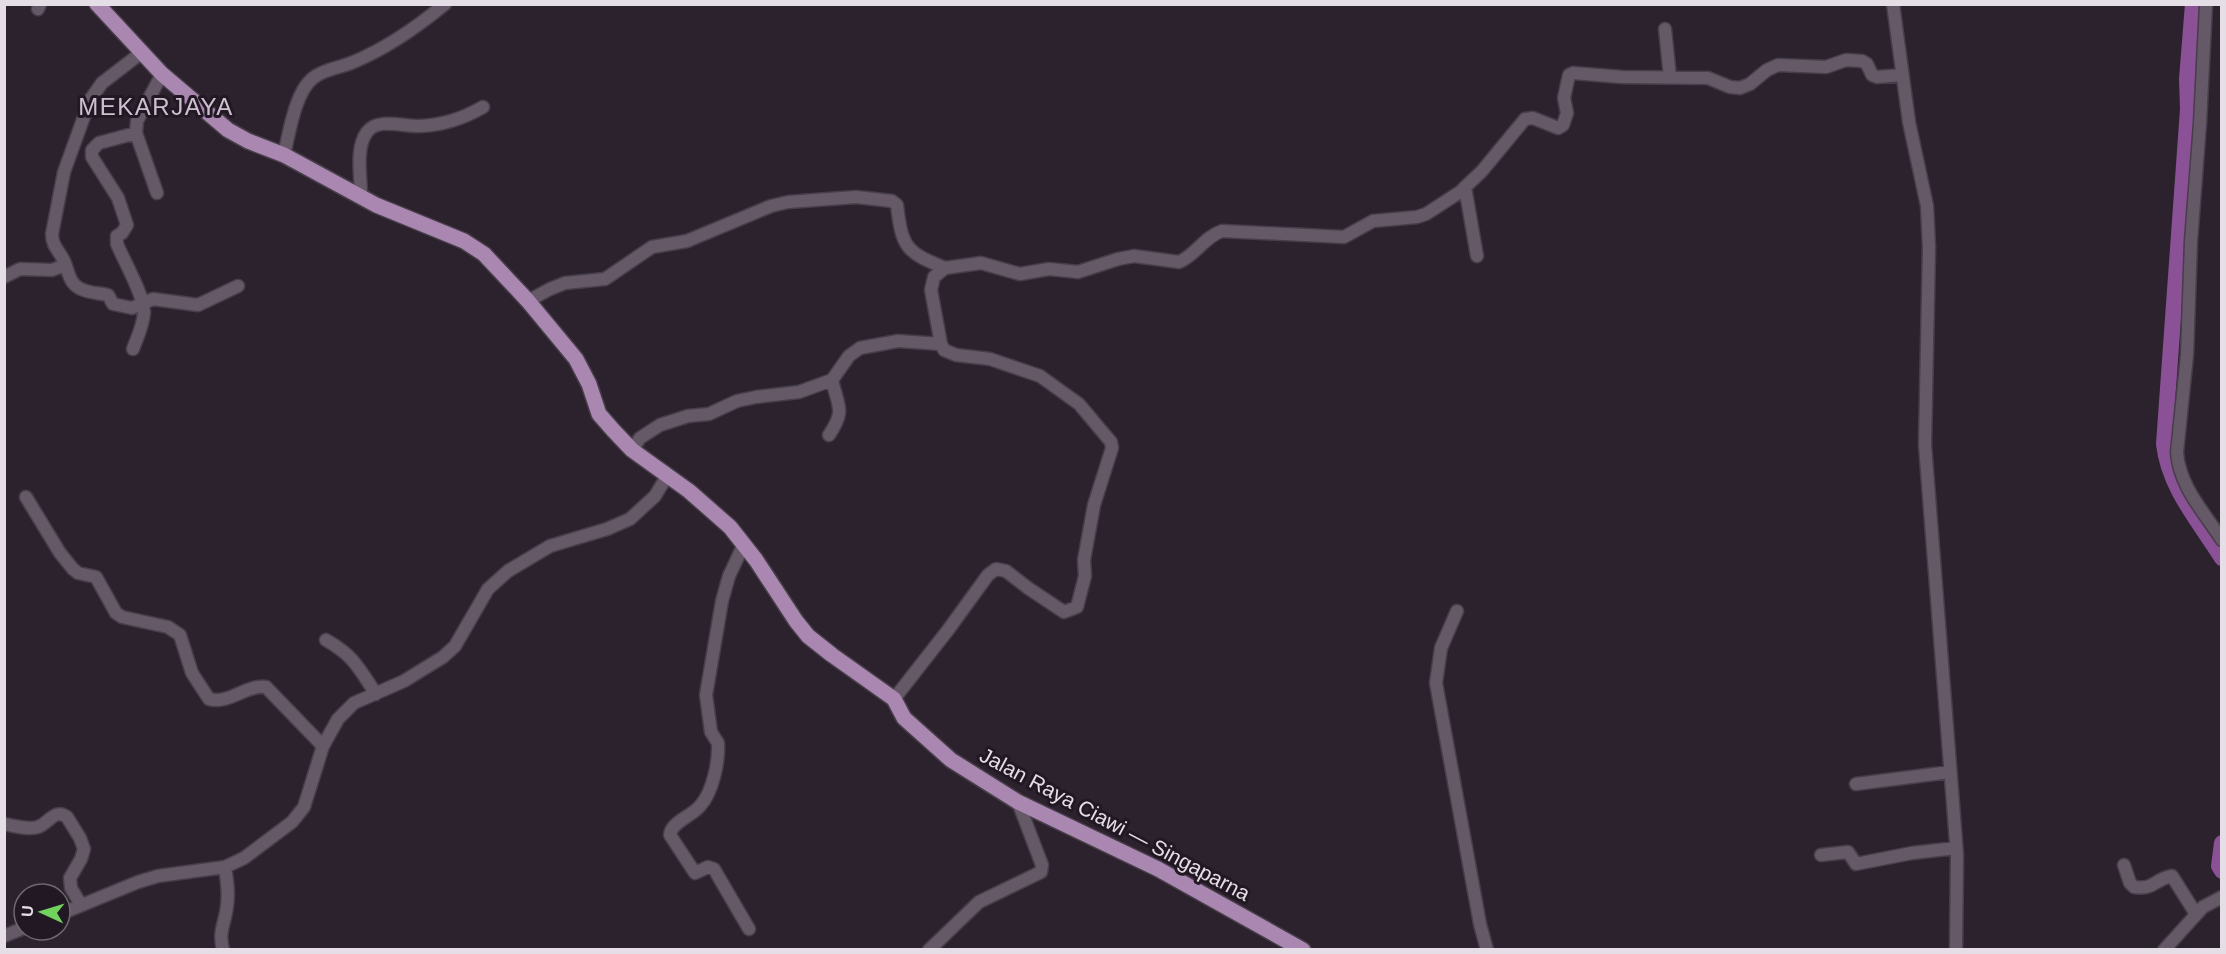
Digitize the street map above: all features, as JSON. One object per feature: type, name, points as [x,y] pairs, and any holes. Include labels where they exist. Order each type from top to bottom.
[{"type":"main road","name":"Jalan Raya Ciawi — Singaparna","points":[[97,4],[162,74],[228,130],[248,141],[284,155],[404,218],[464,241],[484,254],[528,301],[576,359],[589,384],[599,414],[632,450],[711,508],[744,544],[808,636],[894,699],[904,718],[951,760],[1018,801],[1158,868],[1303,950]]},
{"type":"street","points":[[284,155],[293,115],[311,79],[325,71],[350,64],[384,47],[418,27],[445,4]]},
{"type":"street","points":[[1893,4],[1909,122],[1927,206],[1929,246],[1925,445],[1956,848],[1956,950]]},
{"type":"street","points":[[2206,4],[2191,241],[2187,355],[2177,452],[2182,480],[2222,540]]},
{"type":"street","points":[[1665,29],[1670,77]]},
{"type":"street","points":[[141,53],[98,87],[83,118],[63,177],[52,234],[54,246],[70,278],[80,289],[106,294],[114,304],[125,308],[132,308],[153,299],[198,305],[238,286]]},
{"type":"street","points":[[528,301],[565,283],[608,278],[655,246],[687,241],[771,206],[798,201],[856,197],[892,201],[897,205],[902,235],[907,248],[919,257],[945,268],[981,263],[1020,274],[1049,269],[1078,272],[1134,256],[1179,262],[1209,236],[1229,230],[1344,237],[1373,221],[1405,219],[1426,214],[1465,187],[1482,171],[1525,119],[1533,118],[1558,128],[1563,125],[1567,114],[1564,91],[1570,74],[1713,79],[1730,87],[1740,88],[1778,65],[1820,67],[1846,60],[1862,61],[1867,64],[1872,75],[1877,77],[1902,75]]},
{"type":"street","points":[[158,193],[136,133],[137,121],[162,74]]},
{"type":"street","points":[[361,196],[361,149],[366,133],[373,127],[383,124],[419,126],[442,124],[483,107]]},
{"type":"street","points":[[133,349],[142,321],[143,303],[117,243],[117,236],[127,225],[118,198],[92,157],[92,150],[99,143],[136,133]]},
{"type":"street","points":[[1465,187],[1477,256]]},
{"type":"street","points":[[4,277],[20,269],[52,270],[65,265]]},
{"type":"street","points":[[894,699],[988,575],[996,569],[1006,571],[1064,612],[1078,606],[1085,576],[1084,560],[1094,504],[1112,447],[1111,442],[1079,404],[1051,382],[1030,372],[990,359],[949,353],[944,350],[931,290],[934,277],[945,268]]},
{"type":"street","points":[[632,450],[640,438],[660,425],[688,416],[709,414],[737,401],[799,392],[832,380],[849,356],[860,348],[898,341],[941,344]]},
{"type":"street","points":[[829,435],[839,420],[840,407],[832,380]]},
{"type":"street","points":[[72,909],[158,876],[225,867],[244,858],[292,822],[304,807],[323,746],[338,720],[354,703],[404,681],[443,657],[454,646],[488,589],[508,571],[550,546],[608,529],[630,519],[656,496],[667,476]]},
{"type":"street","points":[[26,497],[60,553],[78,573],[96,578],[116,613],[128,619],[168,627],[180,635],[192,673],[209,699],[216,701],[253,688],[266,687],[323,746]]},
{"type":"street","points":[[744,544],[729,576],[722,601],[706,695],[711,732],[718,742],[713,776],[708,794],[701,806],[673,826],[670,835],[695,873],[708,867],[714,869],[749,929]]},
{"type":"street","points":[[1457,611],[1440,648],[1437,691],[1478,914],[1487,950]]},
{"type":"street","points":[[326,640],[352,658],[376,694]]},
{"type":"street","points":[[1856,784],[1950,772]]},
{"type":"street","points":[[929,950],[979,902],[1041,873],[1042,865],[1018,801]]},
{"type":"street","points":[[4,824],[34,827],[42,825],[58,814],[67,817],[83,846],[81,859],[70,878],[71,888],[81,905]]},
{"type":"street","points":[[1821,855],[1848,852],[1856,864],[1863,864],[1888,857],[1956,848]]},
{"type":"street","points":[[2124,865],[2130,883],[2134,887],[2150,887],[2172,876],[2196,914]]},
{"type":"street","points":[[223,950],[220,932],[228,895],[225,867]]},
{"type":"street","points":[[2164,950],[2203,907],[2222,897]]},
{"type":"waterway","points":[[2193,4],[2187,79],[2188,109],[2164,444],[2178,490],[2222,558]]},
{"type":"waterway","points":[[2222,843],[2219,866],[2222,871]]},
{"type":"district","name":"MEKARJAYA","points":[[156,106]]}]
